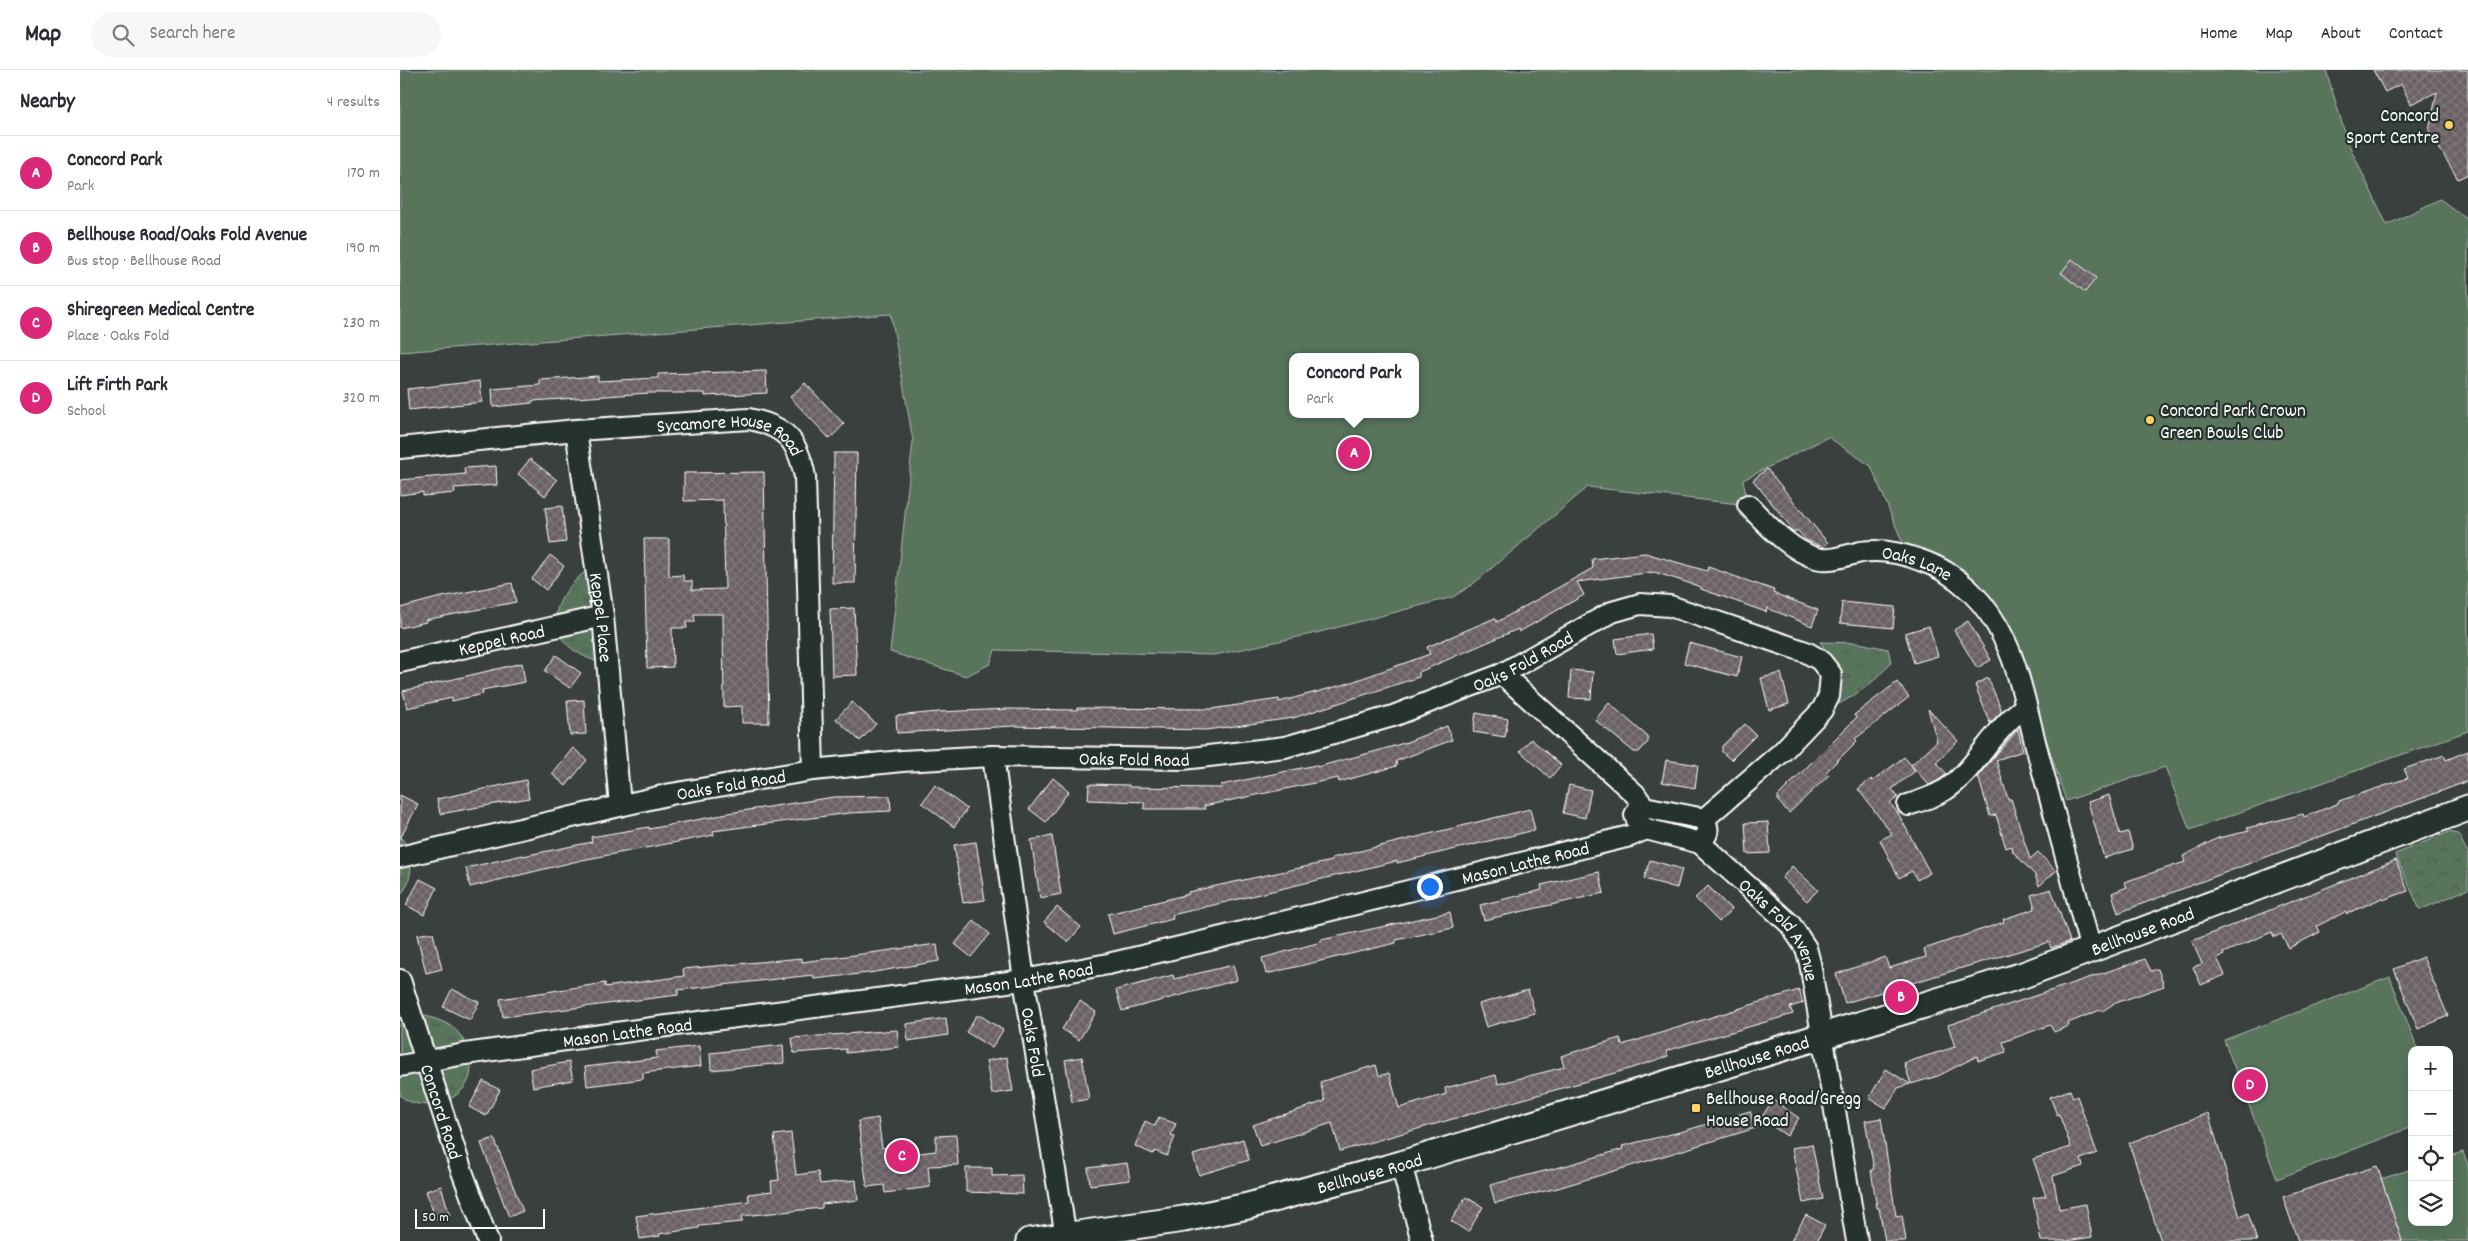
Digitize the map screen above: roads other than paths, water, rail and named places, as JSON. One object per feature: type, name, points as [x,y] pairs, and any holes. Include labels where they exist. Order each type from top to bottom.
[{"type":"main road","name":"Bellhouse Road","points":[[1029,1241],[1184,1219],[1248,1206],[1401,1164],[1974,991],[2091,950],[2468,808]]},
{"type":"street","name":"Sycamore House Road","points":[[400,448],[576,430],[749,419],[774,425],[791,441],[803,464],[805,477],[813,770]]},
{"type":"street","name":"Keppel Place","points":[[576,430],[604,616],[620,805]]},
{"type":"street","name":"Oaks Lane","points":[[1748,505],[1782,538],[1816,558],[1829,559],[1862,552],[1882,551],[1923,561],[1953,575],[1969,588],[2006,641],[2026,706],[2091,950]]},
{"type":"street","name":"Oaks Fold Road","points":[[400,857],[620,805],[720,784],[813,770],[902,761],[993,756],[1183,760],[1285,747],[1393,716],[1502,674],[1612,612],[1625,607],[1654,604],[1670,606],[1806,652],[1820,660],[1831,674],[1832,682],[1829,696],[1822,710],[1782,752],[1704,819]]},
{"type":"street","name":"Keppel Road","points":[[400,662],[604,616]]},
{"type":"street","points":[[1502,674],[1635,794],[1644,808],[1704,819],[1708,828],[1707,836],[1700,844]]},
{"type":"street","points":[[1908,805],[1932,797],[1958,780],[2012,716],[2026,706]]},
{"type":"street","name":"Oaks Fold","points":[[993,756],[1024,980],[1066,1237]]},
{"type":"street","points":[[1644,808],[1635,815],[1638,823],[1646,829]]},
{"type":"street","name":"Mason Lathe Road","points":[[400,1066],[425,1060],[652,1028],[1024,980],[1108,964],[1204,941],[1630,836],[1646,829]]},
{"type":"street","name":"Oaks Fold Avenue","points":[[1646,829],[1700,844],[1790,924],[1800,936],[1810,963],[1824,1035],[1857,1241]]},
{"type":"street","name":"Concord Road","points":[[400,980],[425,1060],[488,1241]]},
{"type":"street","points":[[1401,1164],[1422,1241]]},
{"type":"place","name":"Concord Sport Centre","points":[[2449,125]]},
{"type":"place","name":"Concord Park Crown Green Bowls Club","points":[[2150,420]]},
{"type":"place","name":"Concord Park","points":[[1354,453]]},
{"type":"place","name":"Bellhouse Road/Oaks Fold Avenue","points":[[1901,997]]},
{"type":"place","name":"Lift Firth Park","points":[[2250,1085]]},
{"type":"place","name":"Bellhouse Road/Gregg House Road","points":[[1696,1108]]},
{"type":"place","name":"Shiregreen Medical Centre","points":[[902,1156]]}]
